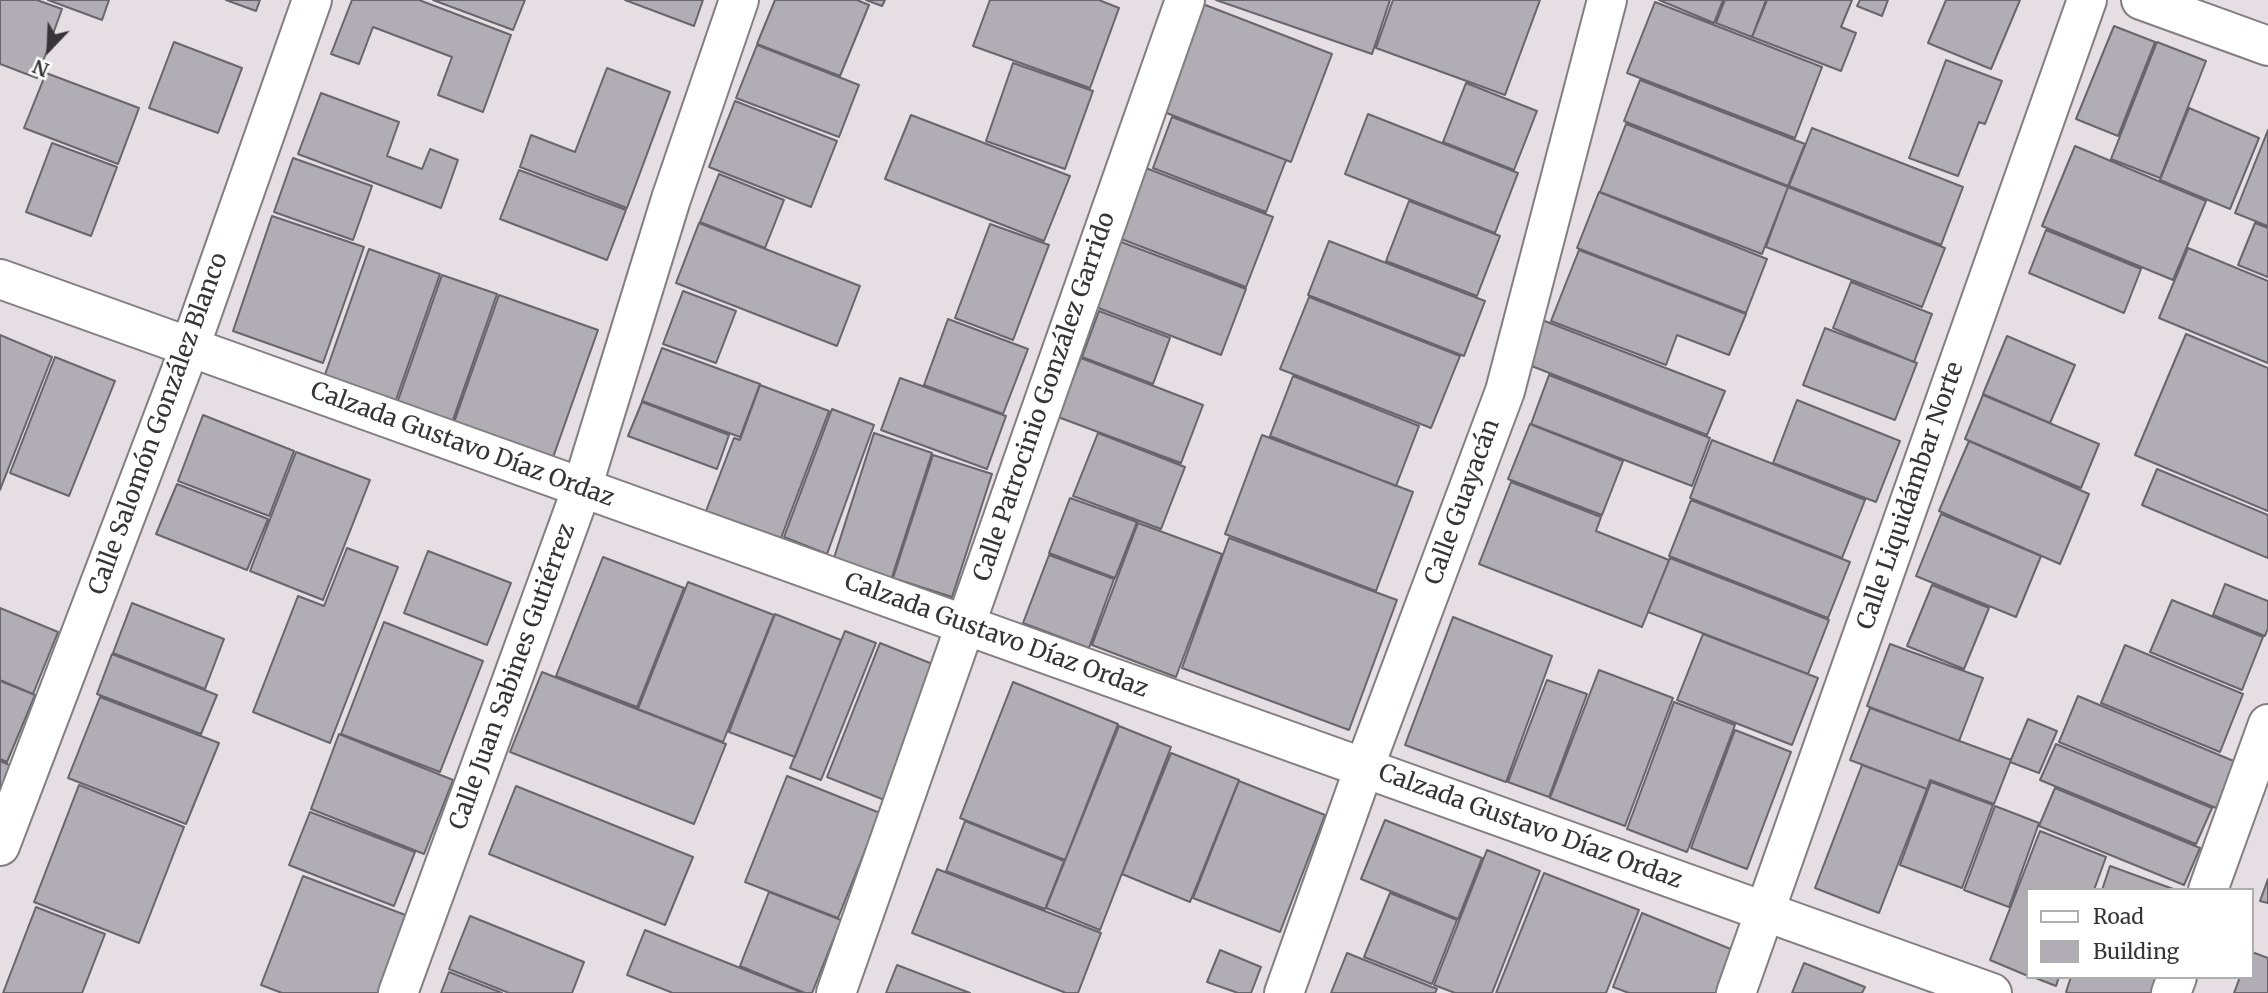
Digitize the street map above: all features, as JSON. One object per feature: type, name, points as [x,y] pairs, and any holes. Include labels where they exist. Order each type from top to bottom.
[{"type":"street","name":"Calle Salomón González Blanco","points":[[0,846],[190,347],[312,0]]},
{"type":"street","name":"Calle Juan Sabines Gutiérrez","points":[[398,993],[582,488],[671,199],[739,0]]},
{"type":"street","name":"Calle Patrocinio González Garrido","points":[[836,993],[1185,0]]},
{"type":"street","name":"Calle Guayacán","points":[[1284,993],[1364,768],[1505,391],[1607,0]]},
{"type":"street","name":"Calle Liquidámbar Norte","points":[[1736,993],[2087,0]]},
{"type":"street","points":[[2141,0],[2268,46]]},
{"type":"street","name":"Calzada Gustavo Díaz Ordaz","points":[[0,279],[1992,993]]},
{"type":"street","points":[[2209,888],[2268,724]]},
{"type":"building","points":[[0,0],[37,0],[62,9],[37,78],[0,64]]},
{"type":"building","points":[[48,0],[109,0],[102,20]]},
{"type":"building","points":[[226,0],[260,0],[256,11]]},
{"type":"building","points":[[352,0],[419,0],[511,35],[483,112],[438,95],[452,57],[373,27],[359,64],[331,54]]},
{"type":"building","points":[[433,0],[525,0],[513,30]]},
{"type":"building","points":[[625,0],[703,0],[694,26]]},
{"type":"building","points":[[775,0],[857,0],[869,5],[840,76],[757,44]]},
{"type":"building","points":[[866,0],[885,0],[882,6]]},
{"type":"building","points":[[990,0],[1099,0],[1119,8],[1090,88],[973,46]]},
{"type":"building","points":[[1216,0],[1390,0],[1372,54]]},
{"type":"building","points":[[1393,0],[1540,0],[1505,95],[1376,48]]},
{"type":"building","points":[[1659,0],[1723,0],[1714,23]]},
{"type":"building","points":[[1725,0],[1766,0],[1752,37],[1716,23]]},
{"type":"building","points":[[1767,0],[1852,0],[1841,27],[1856,33],[1841,71],[1752,37]]},
{"type":"building","points":[[1860,0],[1888,0],[1882,16],[1857,6]]},
{"type":"building","points":[[1946,0],[2020,0],[1991,69],[1928,43]]},
{"type":"building","points":[[1195,1],[1332,54],[1291,162],[1154,108]]},
{"type":"building","points":[[1655,2],[1822,67],[1795,138],[1627,73]]},
{"type":"building","points":[[2114,26],[2155,42],[2118,136],[2076,119]]},
{"type":"building","points":[[174,42],[242,68],[218,133],[149,108]]},
{"type":"building","points":[[2157,42],[2206,61],[2160,178],[2111,159]]},
{"type":"building","points":[[757,45],[859,85],[839,137],[736,98]]},
{"type":"building","points":[[1946,60],[2002,81],[1985,124],[1979,122],[1958,176],[1909,158]]},
{"type":"building","points":[[1013,63],[1093,91],[1065,169],[986,141]]},
{"type":"building","points":[[607,68],[670,92],[627,208],[520,167],[531,135],[575,152]]},
{"type":"building","points":[[46,73],[139,108],[118,164],[24,128]]},
{"type":"building","points":[[1640,80],[1805,144],[1788,186],[1624,121]]},
{"type":"building","points":[[1466,83],[1537,111],[1514,170],[1443,142]]},
{"type":"building","points":[[321,93],[399,122],[387,156],[422,169],[430,149],[458,160],[441,208],[298,154]]},
{"type":"building","points":[[735,101],[837,141],[811,207],[709,167]]},
{"type":"building","points":[[2189,108],[2259,138],[2230,209],[2160,180]]},
{"type":"building","points":[[1368,114],[1518,173],[1495,233],[1345,174]]},
{"type":"building","points":[[911,115],[1070,176],[1044,241],[885,179]]},
{"type":"building","points":[[1172,117],[1286,160],[1266,212],[1153,168]]},
{"type":"building","points":[[1626,124],[1788,187],[1762,254],[1600,192]]},
{"type":"building","points":[[1812,128],[1963,187],[1941,245],[1789,186]]},
{"type":"building","points":[[2268,130],[2268,226],[2235,213]]},
{"type":"building","points":[[52,143],[117,167],[91,236],[26,212]]},
{"type":"building","points":[[2075,146],[2206,201],[2173,280],[2042,226]]},
{"type":"building","points":[[293,158],[372,186],[353,240],[274,212]]},
{"type":"building","points":[[1138,165],[1273,217],[1246,287],[1111,235]]},
{"type":"building","points":[[519,170],[626,210],[607,260],[500,219]]},
{"type":"building","points":[[719,174],[784,200],[765,248],[700,222]]},
{"type":"building","points":[[1788,187],[1945,248],[1922,307],[1766,247]]},
{"type":"building","points":[[1599,192],[1767,259],[1746,313],[1577,248]]},
{"type":"building","points":[[1409,201],[1500,236],[1477,296],[1386,261]]},
{"type":"building","points":[[272,216],[364,247],[323,363],[233,331]]},
{"type":"building","points":[[699,223],[860,286],[837,346],[676,283]]},
{"type":"building","points":[[2255,223],[2268,228],[2268,277],[2238,265]]},
{"type":"building","points":[[990,224],[1049,245],[1013,340],[955,318]]},
{"type":"building","points":[[2046,230],[2141,269],[2124,313],[2029,273]]},
{"type":"building","points":[[1113,239],[1246,289],[1221,355],[1088,304]]},
{"type":"building","points":[[1329,241],[1485,301],[1464,356],[1308,295]]},
{"type":"building","points":[[2188,248],[2268,281],[2268,363],[2159,318]]},
{"type":"building","points":[[369,249],[440,274],[392,411],[321,386]]},
{"type":"building","points":[[1579,250],[1746,314],[1729,355],[1677,335],[1666,365],[1551,321]]},
{"type":"building","points":[[442,275],[497,294],[449,431],[394,412]]},
{"type":"building","points":[[1851,282],[1932,314],[1914,362],[1833,328]]},
{"type":"building","points":[[683,291],[736,311],[716,363],[663,344]]},
{"type":"building","points":[[499,295],[598,330],[550,466],[451,431]]},
{"type":"building","points":[[1309,297],[1460,356],[1431,428],[1280,369]]},
{"type":"building","points":[[1099,311],[1170,338],[1153,384],[1082,357]]},
{"type":"building","points":[[948,319],[1028,349],[1003,414],[924,385]]},
{"type":"building","points":[[1542,320],[1725,391],[1707,435],[1524,363]]},
{"type":"building","points":[[1825,328],[1917,363],[1895,420],[1803,385]]},
{"type":"building","points":[[2186,334],[2268,368],[2268,511],[2135,455]]},
{"type":"building","points":[[0,335],[52,357],[0,490]]},
{"type":"building","points":[[2007,336],[2075,365],[2050,423],[1983,394]]},
{"type":"building","points":[[662,348],[760,384],[740,437],[642,401]]},
{"type":"building","points":[[55,357],[115,381],[69,496],[10,473]]},
{"type":"building","points":[[1081,358],[1203,405],[1181,463],[1058,417]]},
{"type":"building","points":[[1549,375],[1710,438],[1692,486],[1531,424]]},
{"type":"building","points":[[1293,376],[1419,426],[1396,486],[1270,436]]},
{"type":"building","points":[[900,378],[1006,416],[987,469],[881,430]]},
{"type":"building","points":[[760,385],[829,411],[781,538],[706,511],[734,438],[740,440]]},
{"type":"building","points":[[1983,395],[2099,444],[2081,488],[1965,439]]},
{"type":"building","points":[[1797,400],[1900,441],[1876,502],[1773,463]]},
{"type":"building","points":[[642,402],[729,435],[717,469],[628,436]]},
{"type":"building","points":[[832,409],[874,425],[827,554],[784,537]]},
{"type":"building","points":[[203,415],[294,451],[269,516],[178,481]]},
{"type":"building","points":[[1530,424],[1623,461],[1602,515],[1508,479]]},
{"type":"building","points":[[874,433],[932,453],[891,580],[833,561]]},
{"type":"building","points":[[1098,433],[1185,467],[1161,529],[1073,496]]},
{"type":"building","points":[[1262,435],[1413,492],[1376,591],[1225,534]]},
{"type":"building","points":[[1712,440],[1865,500],[1842,558],[1690,498]]},
{"type":"building","points":[[1969,441],[2089,494],[2060,564],[1939,511]]},
{"type":"building","points":[[296,452],[370,480],[323,600],[250,571]]},
{"type":"building","points":[[933,455],[992,474],[952,597],[893,578]]},
{"type":"building","points":[[2157,469],[2268,515],[2268,558],[2142,505]]},
{"type":"building","points":[[1511,482],[1601,517],[1596,531],[1669,560],[1642,627],[1479,564]]},
{"type":"building","points":[[177,484],[268,519],[247,570],[156,534]]},
{"type":"building","points":[[1070,498],[1137,522],[1115,578],[1049,553]]},
{"type":"building","points":[[1691,500],[1850,562],[1828,618],[1669,556]]},
{"type":"building","points":[[1941,514],[2041,556],[2016,617],[1916,576]]},
{"type":"building","points":[[1138,523],[1222,554],[1176,677],[1092,645]]},
{"type":"building","points":[[1229,538],[1397,600],[1349,730],[1182,668]]},
{"type":"building","points":[[347,548],[398,567],[330,743],[253,712],[298,596],[324,606]]},
{"type":"building","points":[[428,551],[511,583],[487,645],[404,613]]},
{"type":"building","points":[[1049,555],[1114,579],[1089,648],[1023,623]]},
{"type":"building","points":[[603,557],[684,588],[637,707],[556,676]]},
{"type":"building","points":[[1670,558],[1829,620],[1808,674],[1648,612]]},
{"type":"building","points":[[688,582],[774,615],[723,742],[638,709]]},
{"type":"building","points":[[2225,584],[2268,601],[2268,628],[2265,636],[2213,615]]},
{"type":"building","points":[[1932,585],[1989,608],[1964,669],[1907,646]]},
{"type":"building","points":[[2172,600],[2263,637],[2242,690],[2150,652]]},
{"type":"building","points":[[132,603],[224,639],[205,689],[113,653]]},
{"type":"building","points":[[0,608],[58,632],[33,694],[0,680]]},
{"type":"building","points":[[775,614],[841,640],[795,757],[729,732]]},
{"type":"building","points":[[1453,617],[1552,656],[1506,782],[1405,745]]},
{"type":"building","points":[[384,622],[483,661],[440,772],[341,734]]},
{"type":"building","points":[[845,631],[876,643],[821,780],[790,768]]},
{"type":"building","points":[[1703,634],[1818,678],[1792,745],[1677,700]]},
{"type":"building","points":[[880,643],[940,667],[887,801],[827,777]]},
{"type":"building","points":[[1890,644],[1983,678],[1959,741],[1867,706]]},
{"type":"building","points":[[2125,645],[2243,694],[2220,752],[2101,703]]},
{"type":"building","points":[[112,654],[217,695],[201,734],[97,694]]},
{"type":"building","points":[[1599,670],[1673,698],[1625,826],[1550,798]]},
{"type":"building","points":[[542,672],[726,744],[694,824],[510,752]]},
{"type":"building","points":[[1547,680],[1587,694],[1549,797],[1508,782]]},
{"type":"building","points":[[0,681],[35,695],[7,762],[0,759]]},
{"type":"building","points":[[1013,682],[1118,724],[1065,860],[960,818]]},
{"type":"building","points":[[2078,696],[2236,762],[2216,808],[2059,742]]},
{"type":"building","points":[[100,697],[219,743],[186,824],[68,778]]},
{"type":"building","points":[[1674,702],[1735,725],[1687,852],[1627,829]]},
{"type":"building","points":[[1870,708],[2011,760],[1994,804],[1930,780],[1927,789],[1850,760]]},
{"type":"building","points":[[2028,719],[2057,731],[2039,773],[2010,762]]},
{"type":"building","points":[[1119,726],[1171,747],[1100,930],[1046,908]]},
{"type":"building","points":[[1735,730],[1791,752],[1747,869],[1691,848]]},
{"type":"building","points":[[339,734],[453,780],[424,854],[311,809]]},
{"type":"building","points":[[2056,744],[2212,808],[2196,844],[2040,780]]},
{"type":"building","points":[[1171,753],[1239,780],[1190,902],[1122,874]]},
{"type":"building","points":[[0,761],[16,768],[0,805]]},
{"type":"building","points":[[1862,765],[1927,789],[1879,913],[1815,888]]},
{"type":"building","points":[[787,776],[880,813],[838,918],[745,882]]},
{"type":"building","points":[[1239,781],[1325,815],[1280,932],[1193,898]]},
{"type":"building","points":[[1931,782],[1993,805],[1962,888],[1900,865]]},
{"type":"building","points":[[79,785],[184,827],[139,943],[34,902]]},
{"type":"building","points":[[516,786],[693,857],[665,925],[489,854]]},
{"type":"building","points":[[2055,788],[2200,848],[2184,885],[2039,826]]},
{"type":"building","points":[[1995,806],[2039,823],[2009,907],[1964,890]]},
{"type":"building","points":[[310,812],[415,852],[394,906],[289,865]]},
{"type":"building","points":[[1385,820],[1482,858],[1458,919],[1361,879]]},
{"type":"building","points":[[965,821],[1064,861],[1045,909],[946,871]]},
{"type":"building","points":[[2040,831],[2106,857],[2095,888],[2026,888],[2026,975],[1990,960]]},
{"type":"building","points":[[1487,850],[1540,871],[1492,993],[1455,993],[1434,985]]},
{"type":"building","points":[[2110,866],[2170,888],[2103,888]]},
{"type":"building","points":[[937,869],[1101,933],[1078,993],[1066,993],[912,933]]},
{"type":"building","points":[[1544,873],[1639,910],[1606,993],[1496,993]]},
{"type":"building","points":[[303,876],[408,916],[378,993],[282,993],[261,985]]},
{"type":"building","points":[[2268,879],[2268,903],[2260,901]]},
{"type":"building","points":[[769,892],[841,920],[812,993],[805,993],[740,966]]},
{"type":"building","points":[[1390,893],[1457,920],[1432,984],[1364,957]]},
{"type":"building","points":[[36,907],[105,934],[82,993],[3,993]]},
{"type":"building","points":[[1642,913],[1738,952],[1721,993],[1629,993],[1613,987]]},
{"type":"building","points":[[470,916],[584,962],[572,993],[509,993],[449,969]]},
{"type":"building","points":[[645,930],[803,993],[673,993],[627,975]]},
{"type":"building","points":[[1220,950],[1261,967],[1251,993],[1238,993],[1207,982]]},
{"type":"building","points":[[1347,953],[1437,989],[1435,993],[1331,993]]},
{"type":"building","points":[[2254,953],[2268,958],[2268,993],[2234,993],[2239,979],[2254,979]]},
{"type":"building","points":[[1804,963],[1865,987],[1862,993],[1792,993]]},
{"type":"building","points":[[897,965],[970,993],[886,993]]},
{"type":"building","points":[[449,972],[502,993],[441,993]]},
{"type":"building","points":[[2038,979],[2058,979],[2056,986]]},
{"type":"building","points":[[2070,979],[2156,979],[2152,993],[2066,992]]}]
